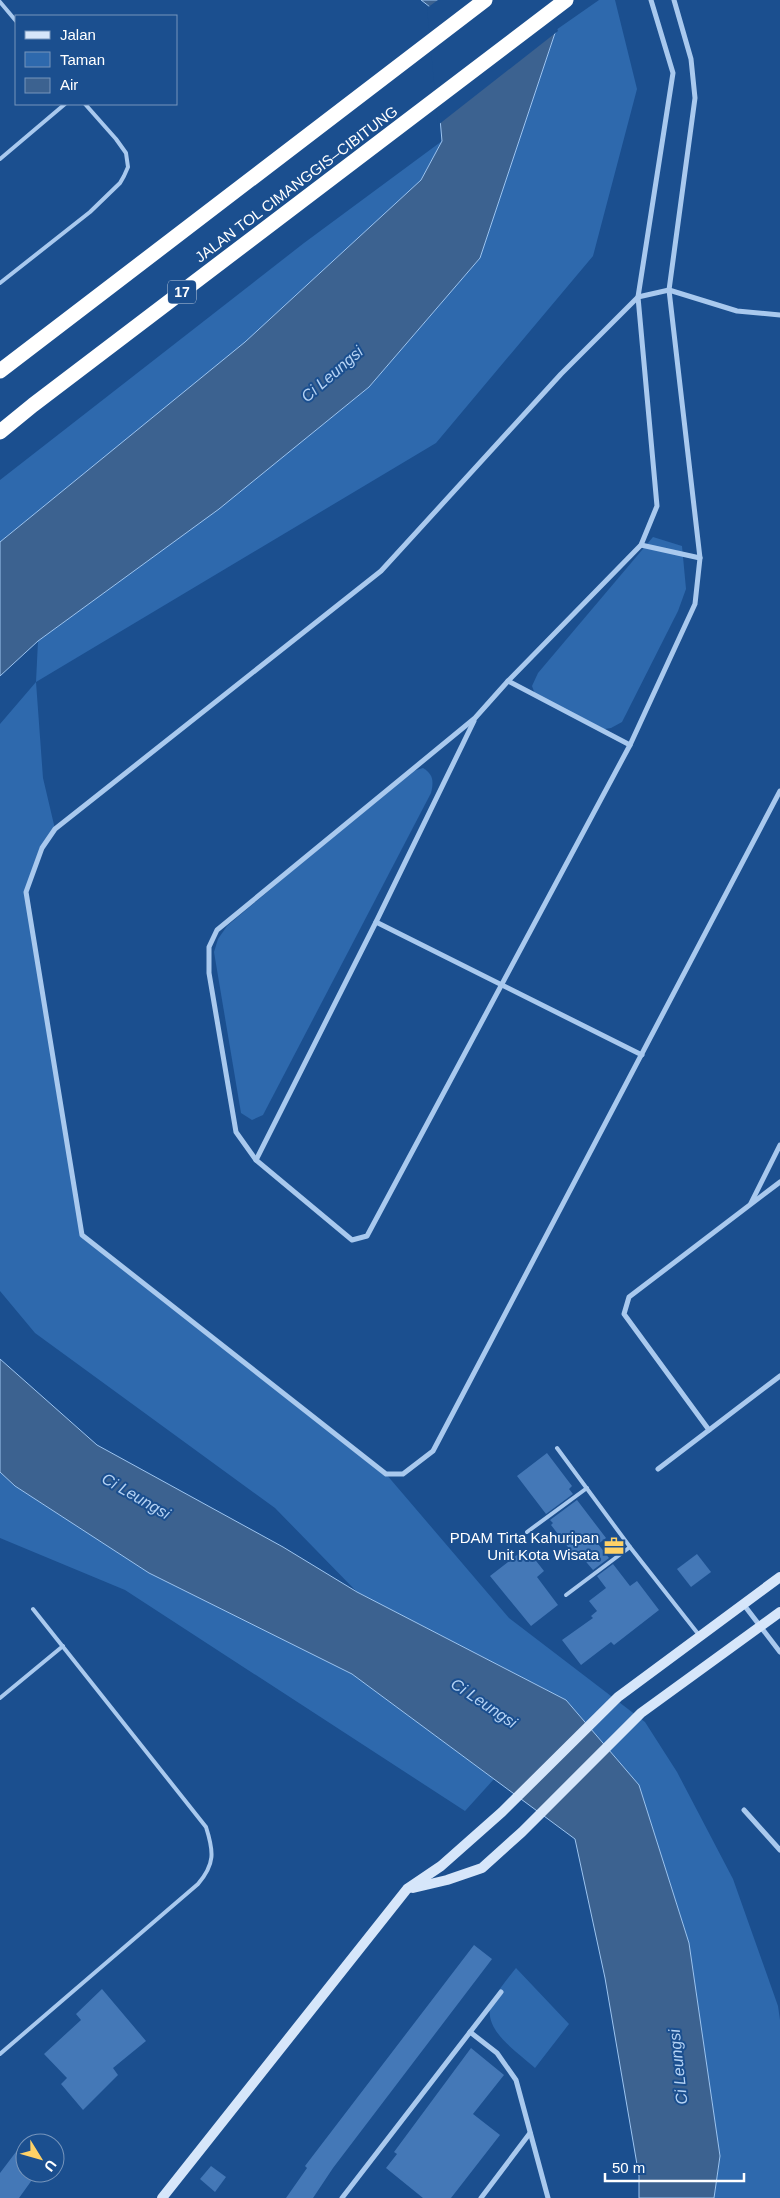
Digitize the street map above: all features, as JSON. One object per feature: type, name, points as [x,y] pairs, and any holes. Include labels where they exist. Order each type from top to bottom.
[{"type":"highway","name":"JALAN TOL CIMANGGIS–CIBITUNG","points":[[0,371],[485,0]]},
{"type":"highway","name":"JALAN TOL CIMANGGIS–CIBITUNG","points":[[0,432],[566,0]]},
{"type":"street","points":[[650,0],[673,73],[638,297],[657,506],[641,545],[508,681],[476,718],[217,930],[209,947],[211,983],[236,1132],[256,1160],[352,1240],[367,1236],[630,744],[695,604],[700,558],[669,290],[695,98],[690,59],[674,0]]},
{"type":"street","points":[[780,315],[737,310],[669,290],[638,297],[561,374],[381,571],[55,829],[42,848],[26,892],[82,1235],[386,1474],[403,1474],[433,1451],[780,791]]},
{"type":"street","points":[[641,545],[700,558]]},
{"type":"street","points":[[508,681],[630,744]]},
{"type":"street","points":[[256,1160],[476,718]]},
{"type":"street","points":[[376,922],[642,1055]]},
{"type":"street","points":[[750,1205],[780,1145]]},
{"type":"street","points":[[709,1430],[624,1314],[629,1297],[780,1182]]},
{"type":"street","points":[[658,1469],[780,1376]]},
{"type":"street","points":[[162,2198],[407,1889],[441,1866],[502,1812],[618,1697],[780,1577]]},
{"type":"street","points":[[744,1605],[780,1652]]},
{"type":"street","points":[[407,1889],[447,1880],[482,1868],[522,1832],[641,1713],[780,1612]]},
{"type":"street","points":[[744,1810],[780,1850]]},
{"type":"street","points":[[342,2198],[501,1992]]},
{"type":"street","points":[[470,2032],[497,2053],[516,2080],[548,2198]]},
{"type":"street","points":[[481,2198],[530,2133]]},
{"type":"lane","points":[[0,2],[15,20]]},
{"type":"lane","points":[[0,159],[64,105]]},
{"type":"lane","points":[[0,283],[90,212],[120,184],[124,176],[128,166],[126,153],[86,105]]},
{"type":"lane","points":[[557,1448],[630,1547],[700,1637]]},
{"type":"lane","points":[[527,1532],[587,1488]]},
{"type":"lane","points":[[566,1595],[630,1547]]},
{"type":"lane","points":[[0,2054],[198,1884],[207,1873],[212,1861],[212,1846],[206,1828],[33,1610]]},
{"type":"lane","points":[[0,1698],[63,1646]]},
{"type":"green space","points":[[599,0],[615,0],[637,89],[593,256],[436,443],[36,682],[38,641],[218,509],[369,387],[480,258],[556,30]]},
{"type":"green space","points":[[442,141],[421,180],[246,342],[0,542],[0,480],[304,243]]},
{"type":"green space","points":[[653,537],[682,546],[686,589],[678,611],[622,722],[611,728],[599,730],[536,697],[532,686],[538,673]]},
{"type":"green space","points":[[36,682],[43,778],[55,829],[42,848],[26,892],[82,1235],[386,1474],[509,1618],[645,1722],[677,1772],[733,1879],[778,2006],[780,2020],[780,2198],[714,2198],[720,2156],[689,1943],[639,1785],[566,1700],[357,1592],[275,1508],[35,1333],[0,1291],[0,724]]},
{"type":"green space","points":[[423,768],[432,778],[431,793],[263,1115],[252,1120],[241,1113],[214,952],[218,939],[227,926],[410,772]]},
{"type":"green space","points":[[0,1472],[15,1486],[149,1573],[352,1674],[494,1779],[465,1811],[125,1590],[0,1538]]},
{"type":"green space","points":[[516,1968],[569,2024],[535,2068],[510,2047],[495,2030],[491,2020],[490,2010],[493,2000]]},
{"type":"water","name":"Ci Leungsi","points":[[421,0],[543,0],[556,30],[480,258],[369,387],[219,509],[38,641],[0,676],[0,542],[245,342],[421,180],[442,141],[430,7]]},
{"type":"water","name":"Ci Leungsi","points":[[0,1359],[97,1445],[283,1547],[357,1592],[566,1700],[639,1785],[689,1943],[720,2156],[714,2198],[639,2198],[639,2176],[605,1978],[575,1839],[352,1674],[149,1573],[15,1486],[0,1472]]},
{"type":"pier","points":[[438,0],[546,0],[558,31],[438,125],[427,8]]},
{"type":"building","points":[[547,1453],[572,1486],[569,1489],[573,1494],[546,1514],[517,1476]]},
{"type":"building","points":[[577,1500],[606,1538],[598,1544],[609,1558],[593,1570],[582,1557],[578,1560],[551,1525],[553,1523],[550,1520]]},
{"type":"building","points":[[526,1548],[544,1571],[537,1577],[558,1605],[531,1626],[490,1576]]},
{"type":"building","points":[[697,1554],[711,1572],[691,1587],[677,1569]]},
{"type":"building","points":[[613,1564],[630,1586],[637,1581],[659,1610],[614,1645],[611,1642],[581,1665],[562,1640],[593,1618],[591,1616],[597,1611],[589,1601],[606,1588],[597,1576]]},
{"type":"building","points":[[474,1945],[492,1959],[333,2168],[313,2198],[286,2198],[307,2168],[305,2166]]},
{"type":"building","points":[[102,1989],[146,2041],[113,2068],[118,2075],[83,2110],[61,2084],[67,2078],[44,2054],[81,2020],[76,2014]]},
{"type":"building","points":[[471,2048],[504,2075],[473,2114],[500,2135],[451,2198],[423,2198],[386,2168],[397,2154],[394,2152]]},
{"type":"building","points":[[15,2153],[15,2183],[30,2183],[19,2198],[0,2198],[0,2173]]},
{"type":"building","points":[[211,2166],[226,2177],[215,2192],[200,2179]]},
{"type":"place","name":"PDAM Tirta Kahuripan Unit Kota Wisata","points":[[614,1546]]}]
